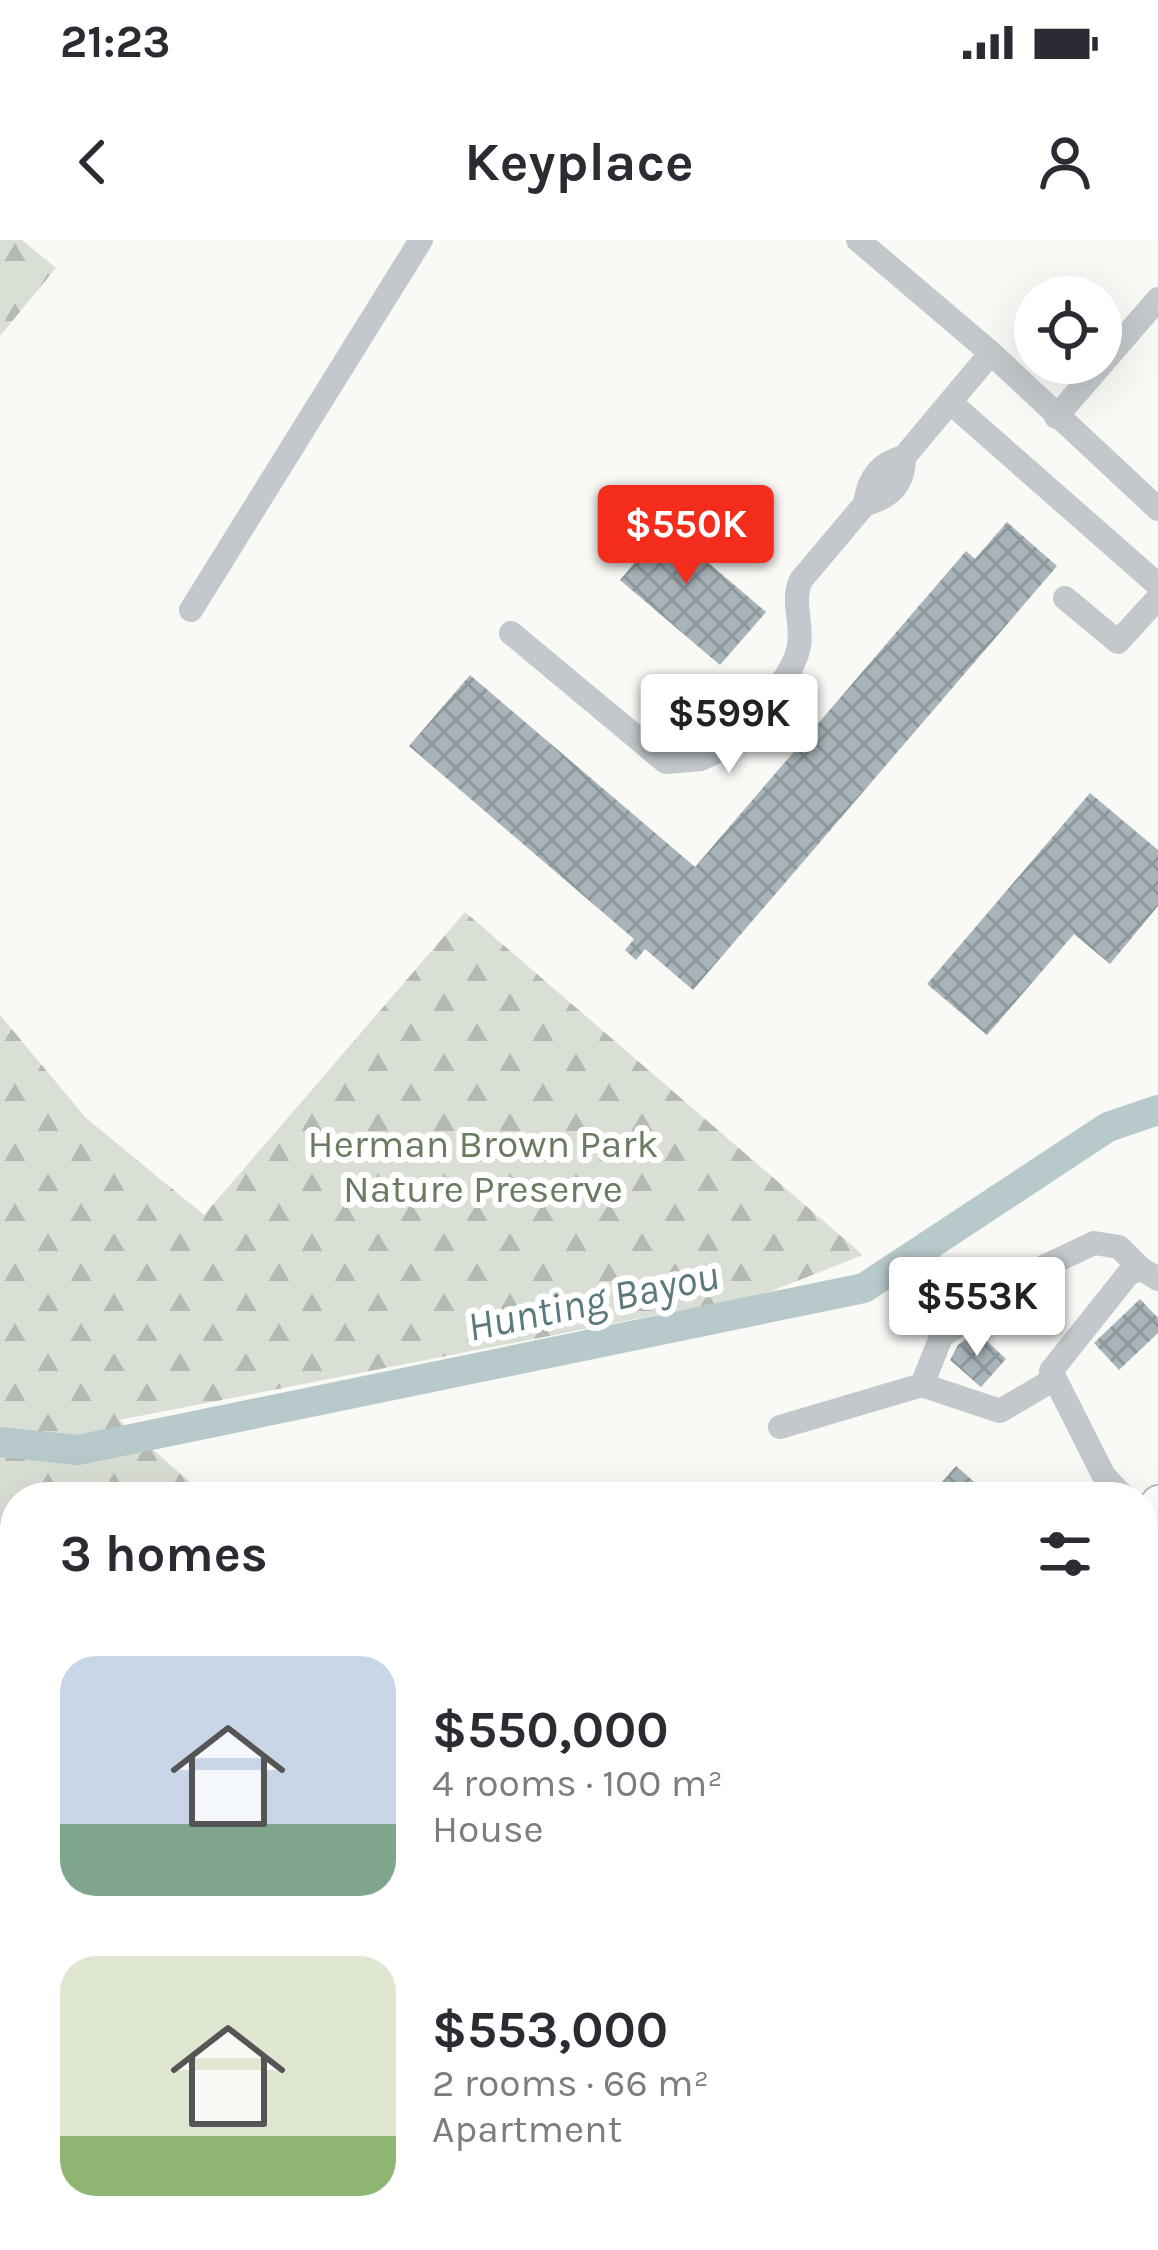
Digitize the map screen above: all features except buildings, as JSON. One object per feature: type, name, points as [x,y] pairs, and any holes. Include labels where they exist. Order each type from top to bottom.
[{"type":"street","points":[[191,610],[259,492],[421,240]]},
{"type":"street","points":[[857,240],[992,353],[1158,508]]},
{"type":"street","points":[[1056,417],[1158,299]]},
{"type":"street","points":[[511,633],[666,761],[701,759],[718,752],[793,665],[800,633],[796,592],[801,580],[865,504],[867,484],[885,464],[904,457],[992,353]]},
{"type":"street","points":[[951,403],[1158,585]]},
{"type":"street","points":[[1065,598],[1118,642],[1158,598]]},
{"type":"street","points":[[922,1385],[941,1337],[1039,1269],[1094,1244],[1119,1247],[1150,1274]]},
{"type":"street","points":[[1111,1482],[1052,1381],[1051,1371],[1129,1274],[1150,1274]]},
{"type":"street","points":[[780,1427],[922,1385],[1000,1411],[1052,1381]]},
{"type":"green space","points":[[0,240],[22,240],[56,268],[0,336]]},
{"type":"green space","name":"Herman Brown Park Nature Preserve","points":[[465,912],[863,1255],[764,1294],[119,1420],[190,1482],[0,1482],[0,1015],[86,1118],[204,1215]]},
{"type":"waterway","name":"Hunting Bayou","points":[[0,1442],[78,1450],[864,1288],[1108,1127],[1158,1110]]}]
